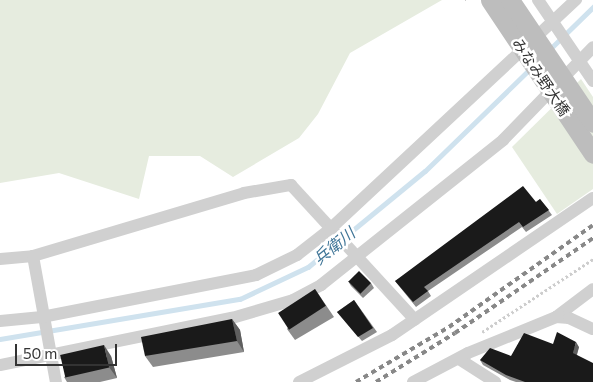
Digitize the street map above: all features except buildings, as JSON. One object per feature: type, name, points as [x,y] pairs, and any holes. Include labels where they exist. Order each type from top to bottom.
[{"type":"street","name":"みなみ野大橋","points":[[490,0],[593,154]]},
{"type":"street","name":"みなみ野大橋","points":[[510,0],[593,123]]},
{"type":"street","points":[[538,0],[593,81]]},
{"type":"street","points":[[0,321],[43,319],[256,275],[297,255],[331,232],[554,24],[576,0]]},
{"type":"street","points":[[0,365],[50,352],[272,307],[321,285],[352,253],[503,140],[593,47]]},
{"type":"street","points":[[0,259],[33,256],[244,192],[291,185],[331,232],[415,320]]},
{"type":"street","points":[[299,382],[415,320],[593,198]]},
{"type":"street","points":[[33,256],[56,382]]},
{"type":"street","points":[[413,382],[463,356],[556,317],[593,289]]},
{"type":"street","points":[[556,317],[569,318],[593,329]]},
{"type":"street","points":[[463,356],[495,382]]},
{"type":"path","points":[[463,356],[467,342],[593,259]]},
{"type":"shaded area","points":[[0,0],[442,0],[350,53],[318,114],[299,138],[233,177],[200,156],[149,156],[139,199],[59,173],[0,183]]},
{"type":"shaded area","points":[[581,79],[593,97],[593,189],[557,214],[512,147]]},
{"type":"waterway","name":"兵衛川","points":[[549,50],[593,7]]},
{"type":"waterway","name":"兵衛川","points":[[0,339],[240,299],[308,267],[425,171],[530,69]]},
{"type":"railway","points":[[356,382],[449,327],[593,225]]},
{"type":"railway","points":[[376,382],[455,333],[593,238]]}]
